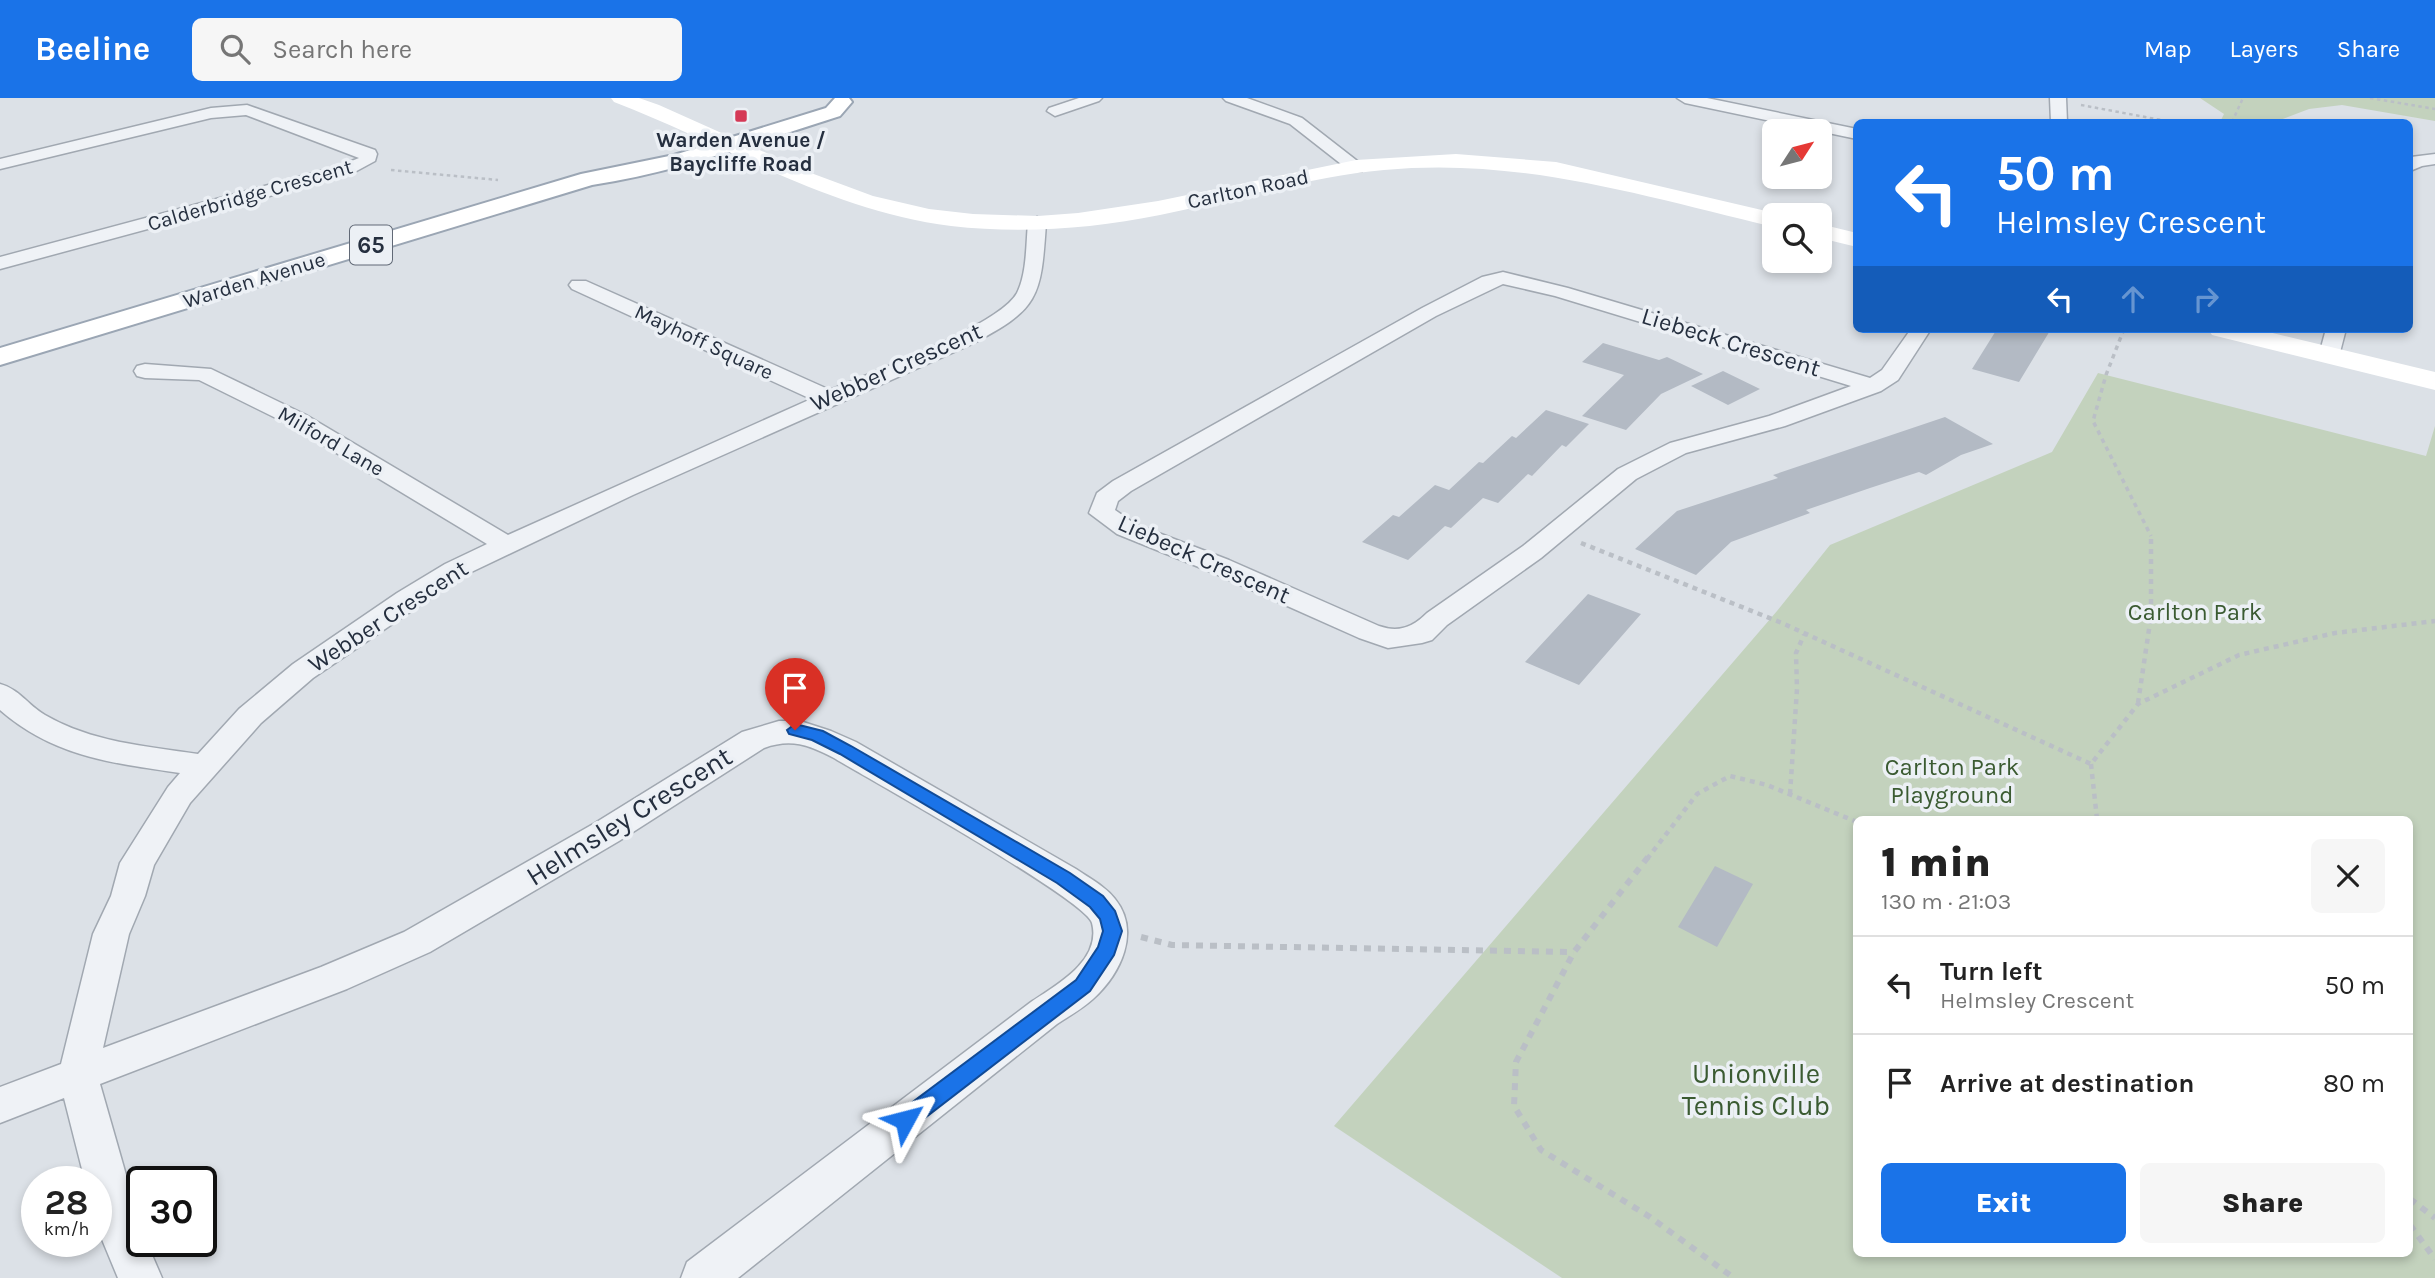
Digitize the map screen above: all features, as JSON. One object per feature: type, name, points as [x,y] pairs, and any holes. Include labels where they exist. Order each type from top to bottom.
[{"type":"main road","name":"Carlton Road","points":[[621,98],[804,177],[884,206],[962,219],[1037,223],[1155,209],[1356,167],[1438,160],[1520,164],[1582,174],[1762,217]]},
{"type":"main road","name":"Warden Avenue","points":[[0,358],[589,179],[624,175],[721,139],[833,112],[849,100]]},
{"type":"main road","points":[[1832,234],[1853,239]]},
{"type":"main road","points":[[2256,333],[2333,342],[2435,381]]},
{"type":"street","points":[[1055,111],[1094,98]]},
{"type":"street","points":[[1231,98],[1296,121],[1356,167]]},
{"type":"street","points":[[1685,98],[1853,133]]},
{"type":"street","points":[[2058,99],[2059,119]]},
{"type":"street","name":"Calderbridge Crescent","points":[[0,164],[204,114],[237,110],[247,110],[369,154],[367,161],[345,170],[0,263]]},
{"type":"street","points":[[2413,164],[2435,159]]},
{"type":"street","name":"Webber Crescent","points":[[140,1278],[117,1223],[78,1074],[107,946],[128,896],[137,863],[179,795],[250,716],[303,671],[407,599],[505,544],[971,336],[997,321],[1021,301],[1028,291],[1037,223]]},
{"type":"street","name":"Liebeck Crescent","points":[[1873,386],[1574,296],[1503,278],[1489,281],[1429,312],[1122,486],[1106,498],[1102,513],[1126,529],[1388,639],[1422,634],[1437,619],[1556,533],[1628,474],[1669,452],[1702,440],[1777,421],[1873,386],[1890,375],[1918,333]]},
{"type":"street","name":"Mayhoff Square","points":[[579,285],[828,398]]},
{"type":"street","name":"Milford Lane","points":[[145,370],[203,374],[298,420],[505,544]]},
{"type":"street","points":[[0,694],[33,722],[97,750],[205,766]]},
{"type":"street","name":"Helmsley Crescent","points":[[0,1105],[334,978],[417,942],[639,812],[730,753],[777,730],[795,730],[817,736],[845,750],[1064,878],[1097,902],[1108,916],[1112,931]]},
{"type":"street","points":[[703,1278],[1034,1021],[1083,986],[1107,950],[1112,931]]},
{"type":"path","points":[[2233,119],[2243,98]]},
{"type":"path","points":[[2370,98],[2435,109]]},
{"type":"path","points":[[2058,99],[2157,119]]},
{"type":"path","points":[[391,170],[498,180]]},
{"type":"path","points":[[2122,333],[2106,375],[2093,421],[2117,473],[2151,534],[2151,616],[2138,704]]},
{"type":"path","points":[[1556,533],[1782,623],[2091,764]]},
{"type":"path","points":[[2097,816],[2091,764],[2138,704],[2239,656],[2335,633],[2435,621]]},
{"type":"path","points":[[1790,794],[1797,689],[1796,653],[1804,635]]},
{"type":"path","points":[[1734,1278],[1650,1217],[1541,1150],[1514,1105],[1516,1062],[1574,952],[1696,794],[1730,776],[1790,794],[1853,820]]},
{"type":"path","points":[[1112,931],[1172,945],[1574,952]]},
{"type":"path","points":[[2413,1201],[2435,1218]]},
{"type":"path","points":[[2413,1229],[2435,1259]]},
{"type":"green space","points":[[2200,98],[2435,98],[2435,121],[2342,105],[2309,109],[2283,119],[2222,119],[2224,114]]},
{"type":"green space","name":"Carlton Park","points":[[2098,373],[2426,456],[2435,426],[2435,1278],[1562,1278],[1334,1126],[1777,611],[1830,545],[2052,452]]},
{"type":"building","points":[[1994,333],[2049,333],[2019,382],[1972,369]]},
{"type":"building","points":[[1603,343],[1659,360],[1667,357],[1703,374],[1661,394],[1626,430],[1582,416],[1624,375],[1582,362]]},
{"type":"building","points":[[1723,371],[1760,389],[1728,405],[1691,386]]},
{"type":"building","points":[[1546,410],[1589,424],[1566,447],[1562,445],[1532,476],[1528,474],[1498,503],[1483,498],[1451,528],[1445,526],[1408,560],[1362,542],[1393,515],[1399,517],[1435,485],[1449,490],[1512,436],[1516,438]]},
{"type":"building","points":[[1945,417],[1993,444],[1961,455],[1926,475],[1919,472],[1870,488],[1806,510],[1810,513],[1731,542],[1696,575],[1635,549],[1677,511],[1778,478],[1773,475]]},
{"type":"building","points":[[1588,594],[1641,614],[1579,685],[1525,662]]},
{"type":"building","points":[[1715,866],[1753,884],[1717,947],[1678,927]]},
{"type":"place","name":"Warden Avenue / Baycliffe Road","points":[[741,116]]},
{"type":"route","points":[[795,730],[817,736],[845,750],[1017,853],[1064,878],[1097,902],[1108,916],[1112,931],[1107,950],[1083,986],[905,1120]]},
{"type":"park label","name":"Carlton Park Playground","points":[[1952,781]]},
{"type":"park label","name":"Unionville Tennis Club","points":[[1756,1089]]}]
